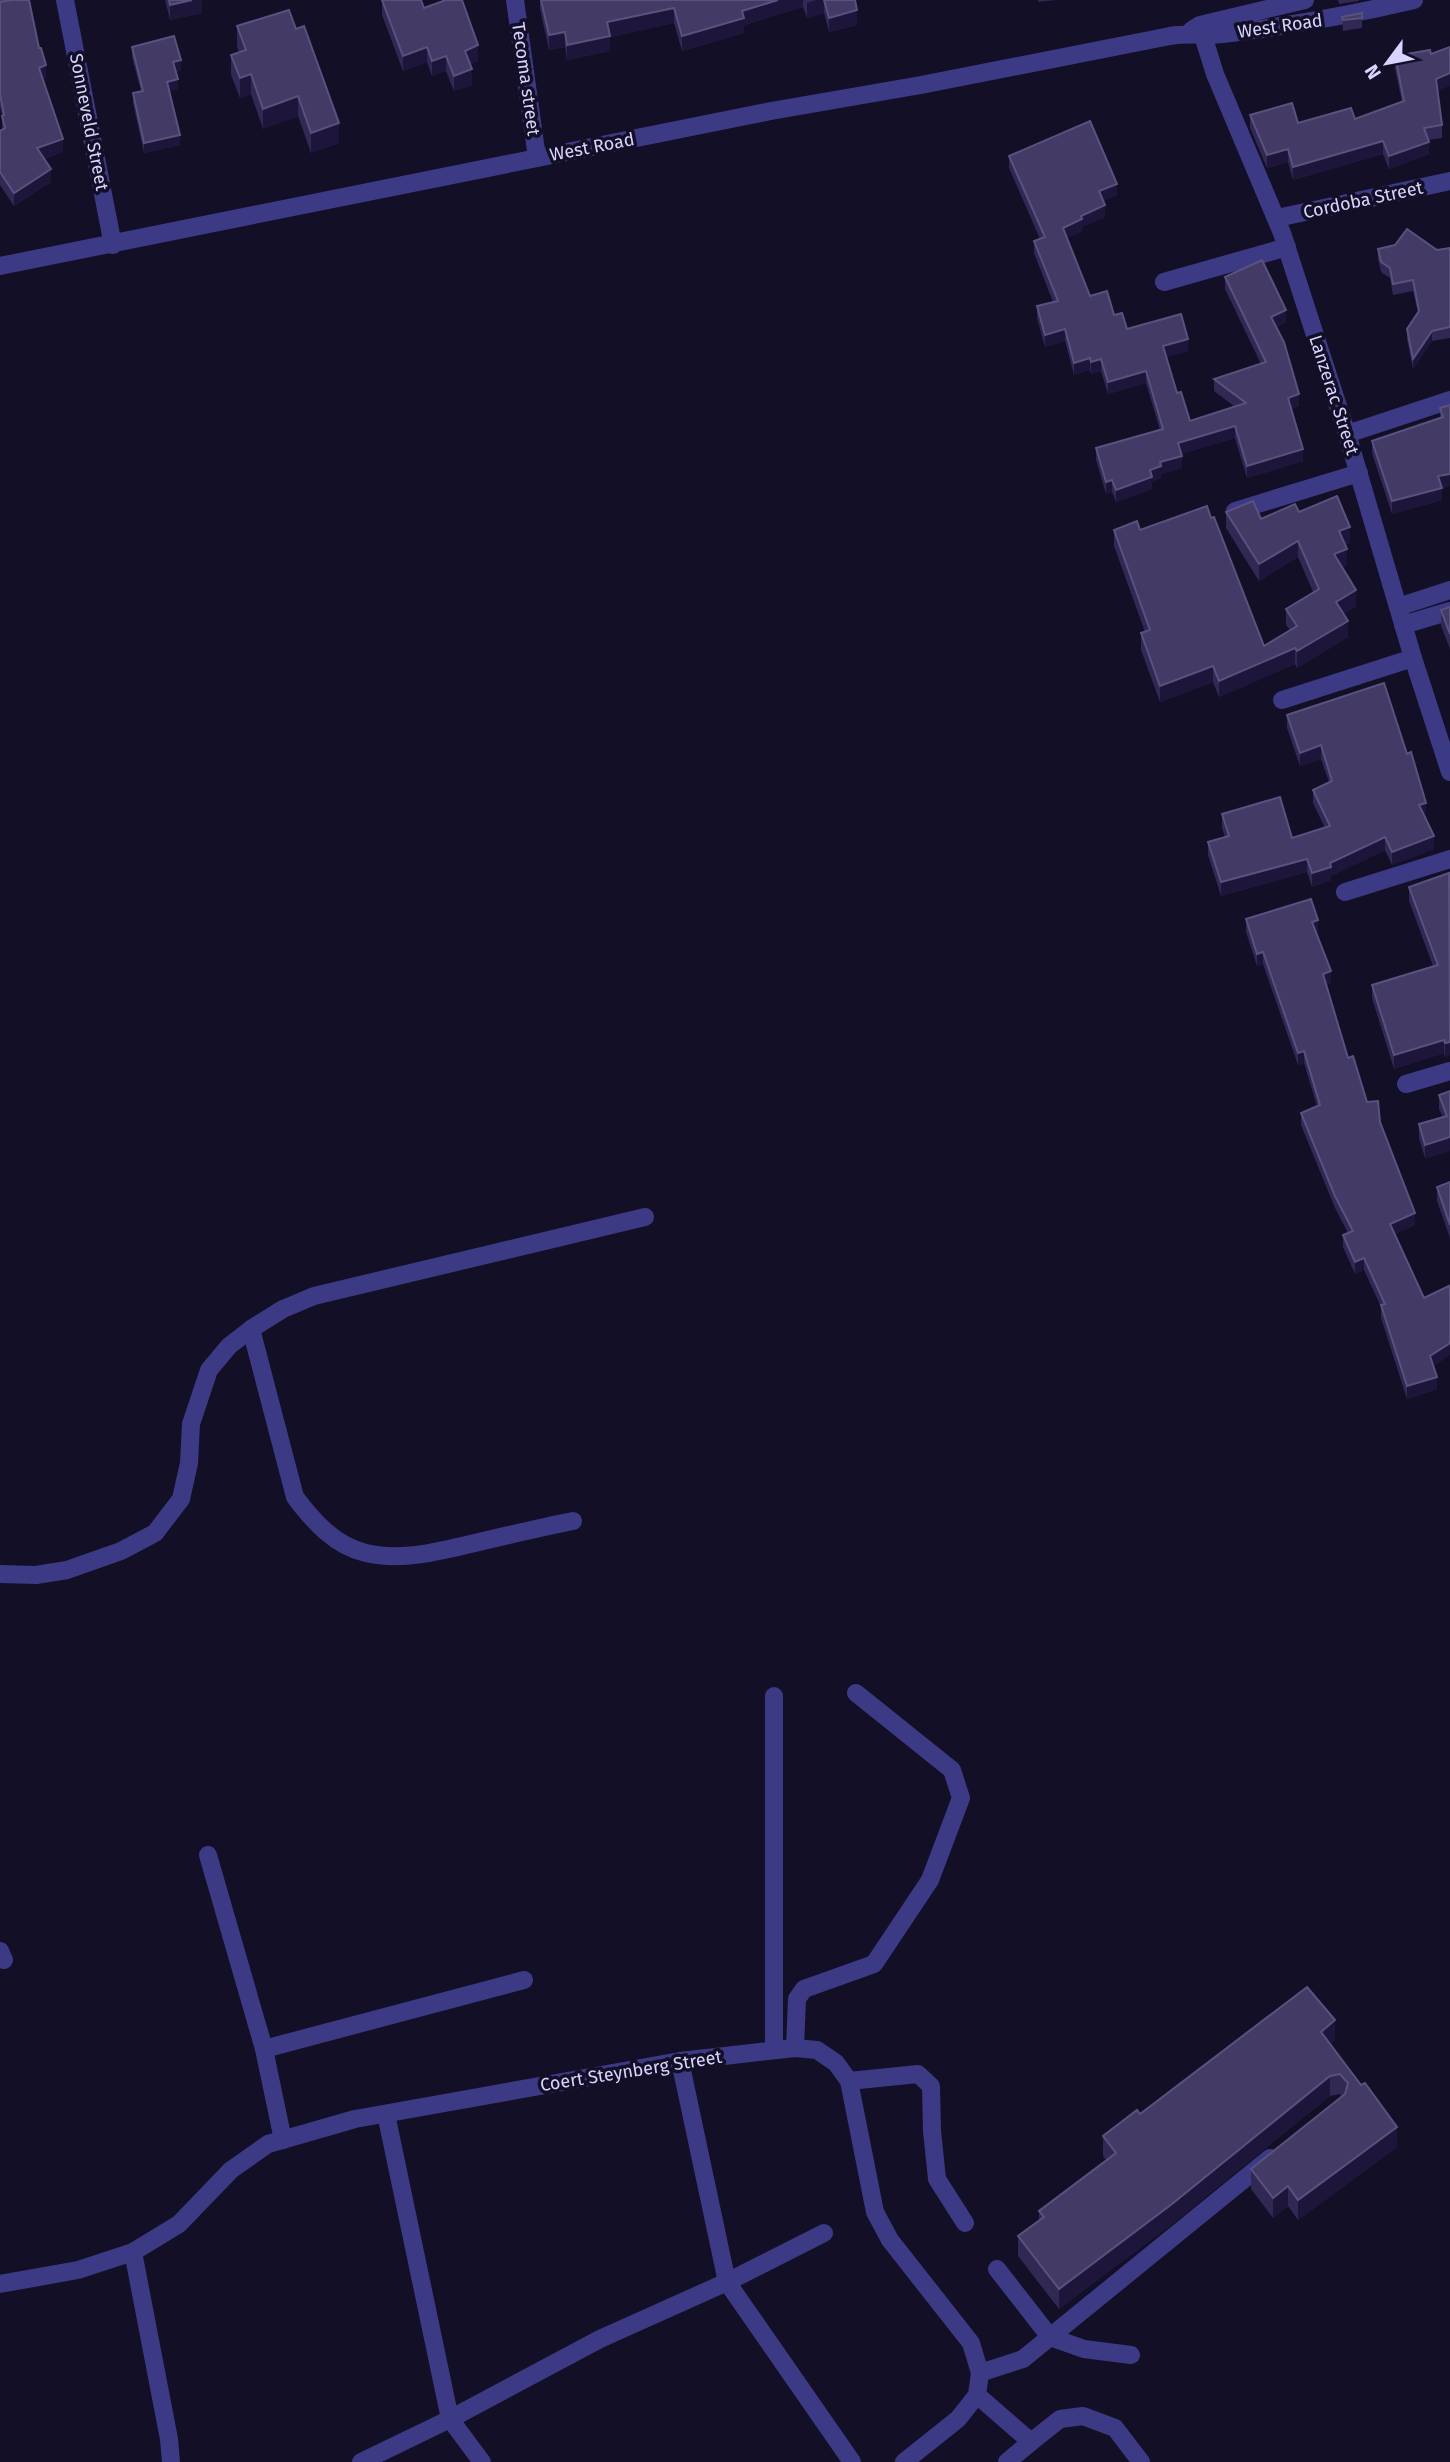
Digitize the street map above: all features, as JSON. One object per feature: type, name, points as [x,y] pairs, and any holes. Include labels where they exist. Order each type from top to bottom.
[{"type":"street","points":[[0,1],[6,0]]},
{"type":"street","name":"Sonneveld Street","points":[[65,0],[113,245]]},
{"type":"street","name":"Tecoma street","points":[[515,0],[537,158]]},
{"type":"street","name":"West Road","points":[[1196,32],[1305,0]]},
{"type":"street","name":"West Road","points":[[0,266],[771,111],[1196,32],[1343,16],[1414,0]]},
{"type":"street","name":"Lanzerac Street","points":[[1196,32],[1287,247],[1348,434],[1413,658],[1445,739],[1450,772]]},
{"type":"street","name":"Cordoba Street","points":[[1277,218],[1450,181]]},
{"type":"street","points":[[1164,282],[1287,247]]},
{"type":"street","points":[[1348,434],[1450,400]]},
{"type":"street","points":[[1228,513],[1359,473]]},
{"type":"street","points":[[1398,607],[1450,590]]},
{"type":"street","points":[[1403,625],[1450,611]]},
{"type":"street","points":[[1282,700],[1413,658]]},
{"type":"street","points":[[1345,892],[1450,859]]},
{"type":"street","points":[[1406,1084],[1450,1071]]},
{"type":"street","points":[[0,1574],[37,1575],[67,1570],[121,1551],[155,1533],[181,1499],[189,1463],[191,1424],[209,1370],[229,1346],[283,1309],[314,1296],[645,1217]]},
{"type":"street","points":[[251,1329],[295,1497],[311,1518],[332,1537],[363,1552],[393,1557],[439,1551],[573,1521]]},
{"type":"street","points":[[796,2048],[797,1999],[804,1989],[874,1964],[930,1880],[961,1798],[952,1770],[856,1693]]},
{"type":"street","points":[[774,1696],[774,2050]]},
{"type":"street","points":[[208,1855],[264,2049],[283,2140]]},
{"type":"street","points":[[264,2049],[524,1980]]},
{"type":"street","name":"Coert Steynberg Street","points":[[0,2284],[78,2270],[133,2252],[179,2224],[231,2169],[268,2144],[355,2119],[680,2061],[796,2048],[817,2050],[836,2063],[849,2081]]},
{"type":"street","points":[[680,2061],[727,2282],[852,2462]]},
{"type":"street","points":[[904,2462],[958,2419],[977,2395],[980,2373],[971,2343],[890,2240],[875,2212],[849,2081],[918,2074],[931,2086],[937,2179],[965,2223]]},
{"type":"street","points":[[386,2113],[450,2419],[482,2462]]},
{"type":"street","points":[[980,2373],[1023,2359],[1283,2147]]},
{"type":"street","points":[[361,2462],[450,2419],[600,2339],[727,2282],[824,2233]]},
{"type":"street","points":[[133,2252],[169,2438],[171,2462]]},
{"type":"street","points":[[997,2269],[1050,2337],[1084,2349],[1131,2355]]},
{"type":"street","points":[[977,2395],[1031,2442]]},
{"type":"street","points":[[1007,2462],[1060,2419],[1083,2416],[1115,2428],[1141,2462]]},
{"type":"building","points":[[29,0],[39,48],[46,65],[39,68],[63,139],[37,148],[51,169],[14,193],[0,172],[0,131],[5,128],[0,94],[0,2]]},
{"type":"building","points":[[169,0],[192,0],[170,5]]},
{"type":"building","points":[[382,0],[421,0],[424,8],[446,0],[462,0],[478,45],[465,51],[472,69],[454,76],[446,56],[432,61],[427,47],[403,56]]},
{"type":"building","points":[[541,0],[778,0],[742,11],[744,18],[682,36],[674,8],[607,22],[610,36],[567,45],[565,32],[549,35]]},
{"type":"building","points":[[824,0],[855,0],[857,10],[829,18]]},
{"type":"building","points":[[289,10],[296,29],[304,26],[339,123],[311,133],[298,96],[263,109],[251,74],[240,78],[231,55],[246,50],[237,26]]},
{"type":"building","points":[[1362,13],[1362,18],[1343,20],[1342,17]]},
{"type":"building","points":[[174,36],[181,60],[173,62],[178,79],[167,82],[180,135],[144,143],[133,93],[143,91],[132,47]]},
{"type":"building","points":[[1450,47],[1450,73],[1436,79],[1442,125],[1424,128],[1429,142],[1389,156],[1383,141],[1293,167],[1288,149],[1267,155],[1250,115],[1292,103],[1298,123],[1351,108],[1355,119],[1404,101],[1395,56],[1430,50],[1431,54]]},
{"type":"building","points":[[1090,121],[1117,184],[1099,191],[1105,205],[1063,228],[1090,296],[1107,291],[1114,315],[1122,313],[1127,329],[1181,314],[1188,339],[1163,346],[1177,393],[1181,392],[1190,421],[1246,403],[1214,379],[1266,362],[1225,277],[1262,260],[1286,310],[1271,317],[1284,342],[1299,394],[1288,398],[1303,449],[1247,466],[1235,426],[1178,443],[1182,456],[1160,462],[1161,466],[1150,470],[1152,477],[1116,490],[1112,480],[1106,482],[1096,448],[1163,429],[1146,371],[1108,382],[1101,359],[1091,362],[1090,358],[1074,363],[1065,329],[1045,335],[1037,306],[1058,301],[1034,241],[1045,237],[1009,156]]},
{"type":"building","points":[[1407,229],[1437,250],[1450,248],[1450,327],[1432,331],[1413,359],[1407,329],[1419,311],[1413,280],[1393,284],[1390,268],[1381,262],[1378,249],[1395,245]]},
{"type":"building","points":[[1450,405],[1450,474],[1438,476],[1442,488],[1392,501],[1372,441],[1443,417],[1440,408]]},
{"type":"building","points":[[1337,496],[1350,527],[1339,531],[1347,549],[1334,554],[1356,590],[1336,602],[1348,621],[1297,651],[1295,648],[1219,681],[1213,666],[1160,686],[1141,633],[1150,630],[1114,530],[1137,521],[1140,530],[1207,506],[1211,518],[1214,517],[1264,646],[1297,626],[1286,609],[1319,589],[1298,541],[1259,564],[1226,512],[1253,501],[1261,519],[1295,504],[1299,512]]},
{"type":"building","points":[[1450,607],[1450,634],[1441,610]]},
{"type":"building","points":[[1384,683],[1407,754],[1411,752],[1426,803],[1419,805],[1434,836],[1392,852],[1385,837],[1330,863],[1331,867],[1312,873],[1307,859],[1221,882],[1208,842],[1229,836],[1222,814],[1280,797],[1292,838],[1330,826],[1313,790],[1332,781],[1321,745],[1300,753],[1287,715]]},
{"type":"building","points":[[1449,873],[1450,1042],[1445,1043],[1444,1040],[1394,1055],[1372,985],[1438,965],[1409,887]]},
{"type":"building","points":[[1311,899],[1318,920],[1312,922],[1331,971],[1323,974],[1348,1058],[1353,1056],[1367,1102],[1378,1101],[1380,1122],[1415,1213],[1390,1224],[1424,1298],[1449,1286],[1450,1289],[1450,1343],[1430,1356],[1437,1377],[1407,1386],[1381,1305],[1385,1304],[1364,1258],[1355,1262],[1343,1235],[1353,1231],[1335,1196],[1301,1113],[1320,1105],[1304,1051],[1298,1053],[1263,952],[1257,954],[1246,919]]},
{"type":"building","points":[[1450,1091],[1450,1137],[1425,1145],[1419,1124],[1447,1116],[1439,1095]]},
{"type":"building","points":[[1450,1182],[1450,1225],[1437,1187]]},
{"type":"building","points":[[1307,1987],[1335,2020],[1321,2032],[1361,2085],[1365,2083],[1397,2127],[1298,2200],[1288,2186],[1273,2198],[1251,2169],[1345,2094],[1348,2083],[1340,2074],[1330,2076],[1172,2204],[1059,2289],[1018,2236],[1044,2217],[1039,2211],[1116,2153],[1103,2136],[1137,2110],[1140,2114]]}]
